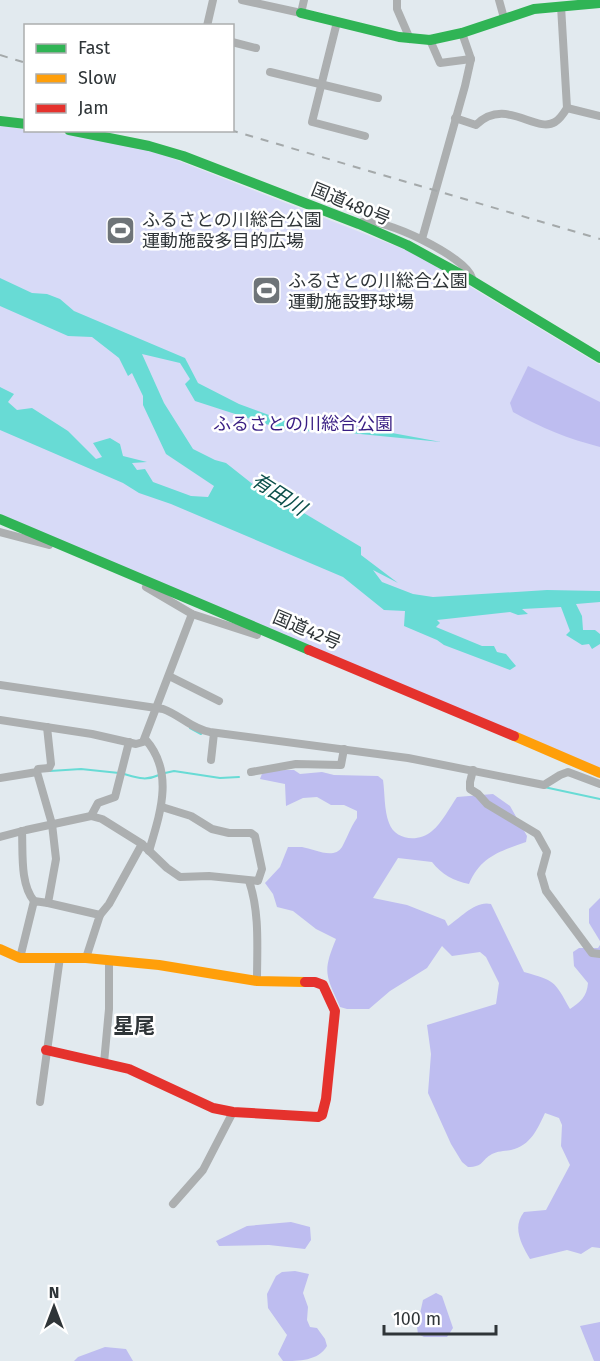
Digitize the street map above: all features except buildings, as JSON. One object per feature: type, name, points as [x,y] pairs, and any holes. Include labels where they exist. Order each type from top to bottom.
[{"type":"main road","points":[[301,14],[410,39],[429,40],[462,33],[534,9],[600,3]]},
{"type":"main road","points":[[0,121],[24,124]]},
{"type":"main road","name":"国道480号","points":[[79,132],[149,146],[183,156],[359,224],[407,245],[471,280],[600,358]]},
{"type":"main road","name":"国道42号","points":[[0,519],[600,773]]},
{"type":"main road","points":[[0,949],[20,958],[86,958],[159,965],[257,981],[315,982],[326,990],[335,1011],[324,1109],[322,1115],[318,1117],[233,1112],[213,1108],[142,1073],[46,1050]]},
{"type":"street","points":[[207,24],[213,0]]},
{"type":"street","points":[[242,0],[301,14],[304,0]]},
{"type":"street","points":[[397,0],[397,9],[410,39]]},
{"type":"street","points":[[499,0],[504,18]]},
{"type":"street","points":[[455,118],[476,125],[482,118],[511,114],[546,124],[554,123],[567,108],[561,6]]},
{"type":"street","points":[[337,22],[312,122],[365,136]]},
{"type":"street","points":[[422,239],[471,59],[462,33]]},
{"type":"street","points":[[429,40],[440,63],[471,59]]},
{"type":"street","points":[[234,42],[256,48]]},
{"type":"street","points":[[270,72],[378,98]]},
{"type":"street","points":[[567,108],[600,116]]},
{"type":"street","points":[[359,224],[366,221],[375,222],[422,239],[466,267],[472,274],[471,280]]},
{"type":"street","points":[[0,532],[45,545],[54,542]]},
{"type":"street","points":[[134,575],[140,584],[192,614],[275,641],[284,643],[289,640]]},
{"type":"street","points":[[0,720],[140,743],[145,739],[192,614]]},
{"type":"street","points":[[169,676],[219,701]]},
{"type":"street","points":[[0,685],[157,708],[175,714],[198,729],[214,733],[408,758],[544,785],[568,772],[600,784]]},
{"type":"street","points":[[0,778],[37,772],[38,769],[51,766],[47,727]]},
{"type":"street","points":[[211,760],[214,733]]},
{"type":"street","points":[[145,739],[156,756],[163,787],[162,807],[149,851]]},
{"type":"street","points":[[91,816],[98,803],[115,797],[129,742]]},
{"type":"street","points":[[251,772],[296,764],[341,765],[344,749]]},
{"type":"street","points":[[473,770],[470,789],[487,804],[530,829],[542,841],[547,852],[541,874],[546,891],[592,953],[600,954]]},
{"type":"street","points":[[37,772],[52,824],[56,859],[48,903]]},
{"type":"street","points":[[0,837],[91,816],[102,819],[142,844],[180,877],[209,876],[258,881],[262,869],[255,836],[247,832],[220,832],[190,816],[162,807]]},
{"type":"street","points":[[22,831],[24,867],[29,894],[34,901],[100,915]]},
{"type":"street","points":[[86,958],[100,915],[109,904],[142,844]]},
{"type":"street","points":[[249,881],[255,902],[257,981]]},
{"type":"street","points":[[20,958],[34,901]]},
{"type":"street","points":[[40,1102],[60,957]]},
{"type":"street","points":[[104,1063],[109,1009],[109,960]]},
{"type":"street","points":[[173,1203],[203,1170],[233,1112]]},
{"type":"green space","name":"ふるさとの川総合公園","points":[[0,125],[24,130],[24,132],[73,135],[151,150],[416,254],[600,365],[600,768],[0,517]]},
{"type":"shaded area","points":[[0,278],[32,293],[47,294],[60,299],[74,311],[185,358],[198,383],[239,404],[296,425],[316,423],[365,428],[441,442],[340,432],[299,431],[275,427],[195,401],[185,384],[190,379],[180,363],[142,354],[164,403],[193,449],[226,463],[260,490],[272,494],[361,547],[361,555],[398,583],[373,570],[382,582],[413,594],[433,597],[547,590],[600,591],[600,602],[576,604],[582,616],[583,630],[595,630],[600,634],[600,644],[592,649],[589,644],[582,645],[566,635],[570,631],[561,607],[522,609],[528,614],[518,615],[510,612],[437,620],[440,623],[436,627],[482,646],[494,646],[497,652],[506,654],[516,666],[510,670],[444,645],[404,626],[405,611],[384,610],[343,577],[171,504],[139,493],[123,483],[0,430],[0,387],[14,394],[8,402],[17,410],[32,408],[68,431],[96,459],[102,457],[93,443],[110,438],[120,444],[123,456],[147,462],[132,463],[137,470],[145,469],[153,482],[191,496],[208,497],[214,486],[166,454],[143,405],[143,396],[132,373],[128,376],[119,358],[92,337],[68,336],[0,306]]},
{"type":"shaded area","points":[[528,366],[600,402],[600,447],[555,432],[513,412],[510,403]]},
{"type":"shaded area","points":[[294,770],[300,774],[322,772],[334,775],[378,776],[383,780],[389,823],[396,833],[407,838],[426,835],[436,828],[457,797],[493,794],[510,806],[527,836],[526,842],[499,852],[485,861],[469,884],[448,876],[432,862],[398,858],[373,898],[407,905],[445,920],[448,926],[474,907],[485,903],[491,904],[524,972],[553,983],[570,1009],[582,999],[588,983],[574,966],[573,952],[579,948],[598,948],[600,945],[600,1248],[592,1247],[581,1254],[567,1250],[530,1259],[519,1236],[520,1218],[524,1212],[546,1210],[570,1165],[561,1146],[562,1125],[559,1118],[545,1113],[536,1131],[524,1144],[518,1148],[494,1153],[480,1164],[468,1167],[462,1162],[451,1144],[428,1093],[431,1054],[427,1025],[496,1004],[499,983],[486,957],[480,952],[452,956],[442,946],[427,968],[390,991],[369,1009],[340,1007],[329,980],[327,967],[336,939],[316,929],[293,911],[277,907],[273,894],[265,883],[280,867],[288,847],[302,847],[324,853],[338,851],[357,818],[357,811],[344,805],[331,805],[317,797],[303,798],[286,806],[285,784],[260,779],[263,771]]},
{"type":"shaded area","points":[[600,898],[600,941],[589,923],[589,909]]},
{"type":"shaded area","points":[[291,1222],[310,1227],[311,1240],[305,1249],[269,1245],[219,1246],[216,1241],[247,1226]]},
{"type":"shaded area","points":[[295,1271],[309,1274],[303,1293],[308,1307],[307,1320],[310,1327],[317,1328],[327,1346],[319,1355],[302,1360],[283,1361],[278,1354],[287,1335],[268,1308],[267,1294],[276,1276],[282,1272]]},
{"type":"shaded area","points":[[436,1293],[442,1296],[453,1328],[447,1337],[424,1337],[418,1334],[417,1327],[423,1300]]},
{"type":"shaded area","points":[[600,1322],[600,1361],[594,1361],[580,1326]]},
{"type":"shaded area","points":[[105,1347],[126,1349],[133,1361],[74,1361],[78,1357]]},
{"type":"waterway","points":[[190,728],[201,734]]},
{"type":"waterway","points":[[50,771],[81,769],[119,773]]},
{"type":"waterway","points":[[165,773],[174,771],[220,778],[239,777]]},
{"type":"waterway","points":[[124,774],[138,778],[159,775]]},
{"type":"waterway","points":[[544,787],[600,799]]},
{"type":"railway","points":[[0,55],[24,62]]},
{"type":"railway","points":[[234,131],[600,239]]},
{"type":"traffic: fast","points":[[301,13],[399,37],[430,40],[462,33],[534,9],[600,3]]},
{"type":"traffic: fast","points":[[0,121],[24,124]]},
{"type":"traffic: fast","points":[[79,132],[149,146],[183,156],[359,224],[407,245],[471,280],[600,358]]},
{"type":"traffic: fast","points":[[0,519],[309,650]]},
{"type":"traffic: slow","points":[[514,736],[600,773]]},
{"type":"traffic: slow","points":[[0,949],[20,958],[86,958],[159,965],[257,981],[305,982]]},
{"type":"traffic: jam","points":[[309,650],[514,736]]},
{"type":"traffic: jam","points":[[46,1050],[129,1069],[213,1108],[233,1112],[318,1117],[322,1115],[326,1099],[335,1011],[323,985],[305,982]]},
{"type":"place","name":"ふるさとの川総合公園 運動施設多目的広場","points":[[121,230]]},
{"type":"place","name":"ふるさとの川総合公園 運動施設野球場","points":[[267,291]]},
{"type":"district","name":"星尾","points":[[134,1026]]},
{"type":"water label","name":"有田川","points":[[279,494]]}]
